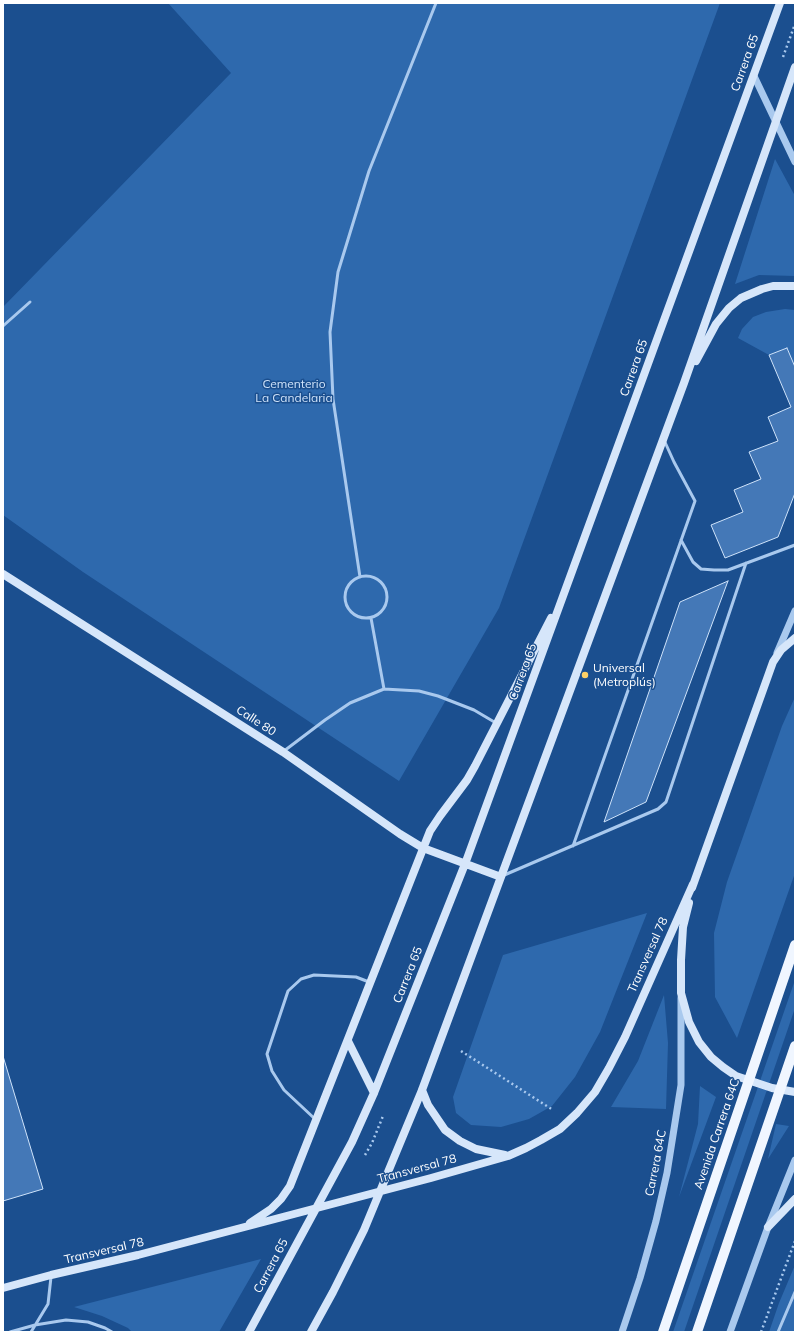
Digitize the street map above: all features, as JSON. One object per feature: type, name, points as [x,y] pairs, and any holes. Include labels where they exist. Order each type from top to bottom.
[{"type":"main road","name":"Carrera 65","points":[[249,1332],[352,1142],[374,1093],[465,864],[780,3]]},
{"type":"main road","points":[[311,1332],[348,1264],[380,1192],[422,1090],[684,383],[795,67]]},
{"type":"main road","points":[[684,383],[716,324],[729,308],[741,298],[762,288],[774,286],[795,286]]},
{"type":"main road","name":"Calle 80","points":[[4,577],[283,752],[400,834],[423,848],[501,877]]},
{"type":"main road","points":[[245,1227],[271,1209],[281,1199],[290,1186],[430,831],[468,780],[568,583]]},
{"type":"main road","points":[[795,638],[782,650],[773,662],[693,884],[683,927],[681,960],[681,993],[689,1022],[699,1042],[711,1057],[723,1067],[743,1078],[772,1088],[795,1092]]},
{"type":"main road","name":"Transversal 78","points":[[3,1288],[51,1275],[138,1255],[431,1178],[508,1156],[560,1129],[577,1113],[595,1092],[609,1068],[625,1037],[693,884]]},
{"type":"main road","name":"Avenida Carrera 64C","points":[[663,1332],[795,945]]},
{"type":"main road","points":[[348,1041],[374,1093]]},
{"type":"main road","points":[[697,1332],[795,1046]]},
{"type":"main road","points":[[422,1090],[428,1105],[445,1130],[460,1141],[476,1149],[508,1156]]},
{"type":"main road","points":[[768,1227],[795,1198]]},
{"type":"street","points":[[754,76],[795,162]]},
{"type":"street","points":[[773,662],[795,611]]},
{"type":"street","name":"Carrera 64C","points":[[622,1332],[640,1278],[656,1221],[667,1173],[681,1084],[681,993]]},
{"type":"street","points":[[730,1332],[768,1227],[795,1160]]},
{"type":"lane","points":[[360,577],[333,399],[330,332],[337,279],[369,171],[436,3]]},
{"type":"lane","points":[[3,326],[30,302]]},
{"type":"lane","points":[[573,846],[695,501],[663,438]]},
{"type":"lane","points":[[681,540],[693,562],[701,569],[714,570],[728,570],[795,545]]},
{"type":"lane","points":[[501,877],[658,809],[666,802],[746,563]]},
{"type":"lane","points":[[369,576],[376,579],[383,584],[386,592],[387,600],[384,608],[371,618],[363,618],[355,615],[349,610],[345,602],[347,586],[353,580],[360,577],[369,576]]},
{"type":"lane","points":[[371,618],[384,689]]},
{"type":"lane","points":[[283,752],[350,703],[384,689],[419,691],[438,696],[474,710],[497,724]]},
{"type":"lane","points":[[316,1120],[284,1090],[272,1071],[267,1054],[288,991],[301,979],[314,975],[356,977],[371,982]]},
{"type":"lane","points":[[31,1332],[48,1304],[51,1275]]},
{"type":"lane","points":[[778,1332],[795,1292]]},
{"type":"lane","points":[[10,1332],[35,1325],[66,1320],[88,1322],[106,1328],[112,1332]]},
{"type":"path","points":[[782,60],[795,24]]},
{"type":"path","points":[[461,1051],[553,1110]]},
{"type":"path","points":[[761,1332],[795,1241]]},
{"type":"green space","name":"Cementerio La Candelaria","points":[[168,3],[720,3],[499,608],[399,781],[83,572],[3,515],[3,307],[231,73]]},
{"type":"green space","points":[[775,159],[795,196],[795,276],[759,275],[735,284]]},
{"type":"green space","points":[[785,309],[795,310],[795,367],[787,348],[769,355],[738,338],[742,329],[753,317],[766,312]]},
{"type":"green space","points":[[795,697],[795,873],[737,1038],[715,997],[714,933],[727,882],[782,726]]},
{"type":"green space","points":[[647,913],[600,1032],[575,1077],[552,1106],[529,1119],[501,1127],[471,1125],[456,1113],[453,1097],[503,955]]},
{"type":"green space","points":[[795,980],[795,1008],[684,1332],[673,1332]]},
{"type":"green space","points":[[664,995],[668,1043],[666,1109],[611,1107],[638,1061]]},
{"type":"green space","points":[[700,1086],[716,1097],[679,1197],[698,1124]]},
{"type":"green space","points":[[776,1124],[789,1126],[768,1159]]},
{"type":"green space","points":[[261,1259],[219,1332],[132,1332],[128,1328],[102,1316],[74,1307]]},
{"type":"green space","points":[[795,1265],[795,1332],[769,1332],[779,1303]]},
{"type":"building","points":[[787,348],[795,367],[795,493],[778,537],[725,558],[711,525],[743,512],[734,490],[761,479],[749,452],[778,441],[768,417],[791,407],[769,355]]},
{"type":"building","points":[[728,581],[646,802],[604,822],[680,602]]},
{"type":"building","points":[[3,1056],[43,1189],[3,1201]]},
{"type":"place","name":"Universal (Metroplús)","points":[[585,675]]}]
